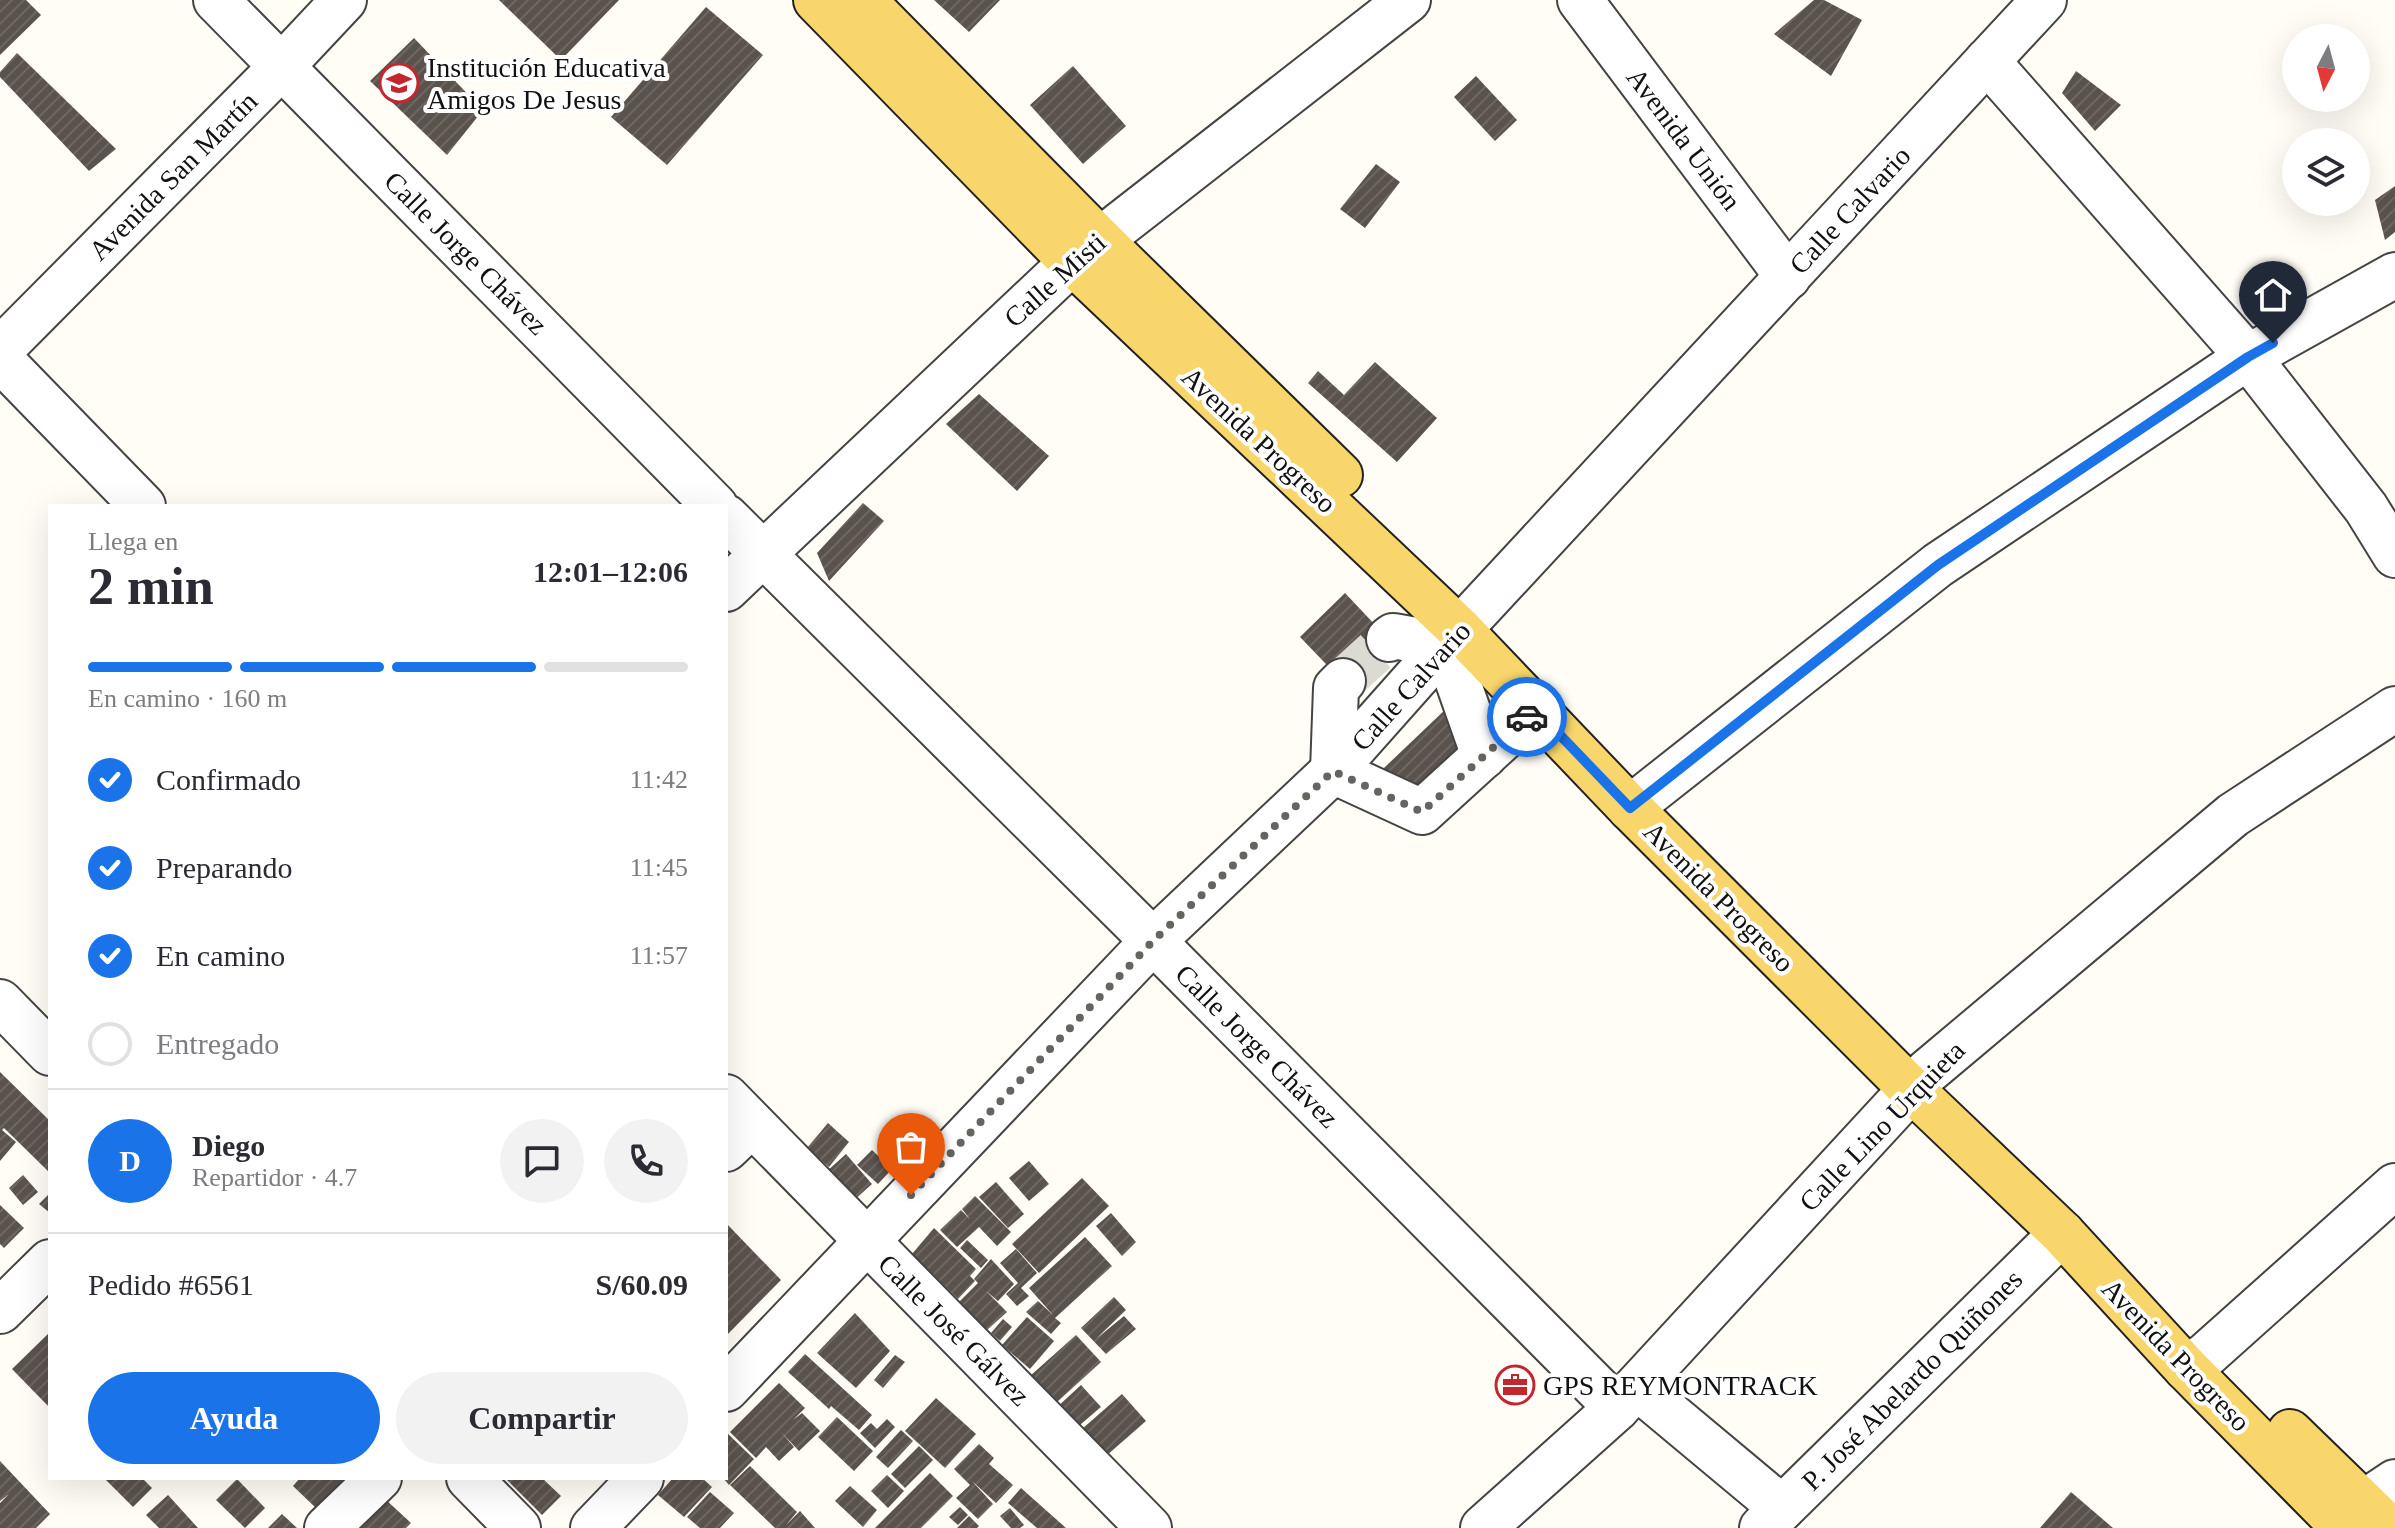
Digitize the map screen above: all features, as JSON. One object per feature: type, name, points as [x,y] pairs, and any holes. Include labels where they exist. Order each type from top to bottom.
[{"type":"main road","name":"Avenida Progreso","points":[[816,0],[1086,251],[2196,1361]]},
{"type":"main road","name":"Avenida Progreso","points":[[863,0],[1086,251],[1406,579],[1461,629],[1535,709],[1638,801]]},
{"type":"main road","name":"Avenida Progreso","points":[[1919,1081],[2062,1233],[2361,1515]]},
{"type":"street","name":"Calle Jorge Chávez","points":[[216,0],[713,504]]},
{"type":"street","name":"Avenida San Martín","points":[[0,350],[344,0]]},
{"type":"street","name":"Calle Misti","points":[[728,587],[1086,251],[1408,0]]},
{"type":"street","name":"Avenida Unión","points":[[1580,0],[1788,277]]},
{"type":"street","name":"Calle Calvario","points":[[728,1387],[1153,941],[1333,771],[2044,0]]},
{"type":"street","points":[[1987,61],[2248,357],[2366,508],[2395,555]]},
{"type":"street","points":[[1638,801],[1938,565],[2248,357],[2395,275]]},
{"type":"street","points":[[0,359],[141,504]]},
{"type":"street","name":"Calle Jorge Chávez","points":[[728,519],[1153,941],[1627,1398],[1772,1518]]},
{"type":"street","points":[[1406,579],[1391,637],[1461,629],[1484,756]]},
{"type":"street","points":[[1343,681],[1336,688],[1333,771],[1422,812],[1535,709]]},
{"type":"street","name":"Calle Lino Urquieta","points":[[1483,1528],[1627,1398],[1919,1081],[2233,815],[2395,709]]},
{"type":"street","points":[[0,1002],[48,1051]]},
{"type":"street","name":"Calle José Gálvez","points":[[735,1123],[867,1241],[1149,1528]]},
{"type":"street","points":[[2196,1361],[2395,1186]]},
{"type":"street","name":"P. José Abelardo Quiñones","points":[[1772,1518],[2062,1233]]},
{"type":"street","points":[[0,1311],[48,1264]]},
{"type":"street","points":[[327,1528],[377,1480]]},
{"type":"street","points":[[471,1480],[518,1528]]},
{"type":"street","points":[[593,1528],[639,1480]]},
{"type":"building","points":[[0,0],[26,0],[41,15],[0,55]]},
{"type":"building","points":[[499,0],[619,0],[561,60]]},
{"type":"building","points":[[934,0],[1000,0],[969,32]]},
{"type":"building","points":[[1814,0],[1824,0],[1862,20],[1831,76],[1774,34]]},
{"type":"building","points":[[706,7],[763,55],[667,165],[611,117]]},
{"type":"building","points":[[414,38],[483,110],[447,155],[370,81]]},
{"type":"building","points":[[17,53],[116,149],[89,171],[0,77],[0,72]]},
{"type":"building","points":[[1073,66],[1126,126],[1083,164],[1030,105]]},
{"type":"building","points":[[2076,71],[2121,105],[2095,131],[2062,93]]},
{"type":"building","points":[[1476,76],[1517,120],[1495,141],[1454,97]]},
{"type":"building","points":[[1376,164],[1400,182],[1365,228],[1340,209]]},
{"type":"building","points":[[2395,186],[2395,232],[2385,240],[2375,200]]},
{"type":"building","points":[[1375,362],[1437,418],[1397,462],[1308,383],[1318,371],[1344,395]]},
{"type":"building","points":[[979,394],[1049,456],[1017,491],[946,424]]},
{"type":"building","points":[[863,503],[884,521],[829,581],[817,553]]},
{"type":"building","points":[[1345,593],[1395,646],[1350,689],[1300,637]]},
{"type":"building","points":[[1448,707],[1479,738],[1459,797],[1364,787]]},
{"type":"building","points":[[0,1072],[48,1119],[48,1171],[4,1128],[2,1130],[16,1142],[0,1161]]},
{"type":"building","points":[[828,1123],[849,1142],[829,1167],[807,1148]]},
{"type":"building","points":[[872,1150],[892,1169],[878,1184],[857,1165]]},
{"type":"building","points":[[846,1154],[872,1184],[852,1202],[826,1172]]},
{"type":"building","points":[[1029,1161],[1049,1184],[1029,1201],[1009,1178]]},
{"type":"building","points":[[23,1175],[38,1192],[23,1205],[9,1188]]},
{"type":"building","points":[[1082,1178],[1109,1206],[1039,1273],[1012,1244]]},
{"type":"building","points":[[996,1182],[1024,1214],[1008,1228],[979,1197]]},
{"type":"building","points":[[48,1195],[48,1211],[39,1204]]},
{"type":"building","points":[[975,1196],[1011,1232],[997,1246],[979,1227],[957,1247],[940,1230],[961,1210],[970,1219],[962,1209]]},
{"type":"building","points":[[0,1205],[24,1228],[4,1248],[0,1244]]},
{"type":"building","points":[[1111,1213],[1136,1242],[1122,1256],[1096,1226]]},
{"type":"building","points":[[728,1225],[781,1280],[728,1334]]},
{"type":"building","points":[[934,1228],[976,1269],[970,1276],[975,1281],[958,1299],[912,1254]]},
{"type":"building","points":[[1085,1237],[1112,1266],[1055,1318],[1061,1323],[1051,1334],[1026,1312],[1038,1301],[1053,1315],[1029,1288]]},
{"type":"building","points":[[967,1240],[988,1260],[981,1268],[960,1248]]},
{"type":"building","points":[[1016,1249],[1037,1273],[1021,1288],[1029,1296],[1017,1306],[1006,1294],[1018,1283],[1000,1263]]},
{"type":"building","points":[[991,1259],[1014,1284],[998,1301],[986,1291],[1007,1312],[987,1330],[959,1302],[978,1283],[974,1279]]},
{"type":"building","points":[[1114,1297],[1126,1310],[1097,1338],[1124,1316],[1136,1329],[1106,1354],[1081,1328]]},
{"type":"building","points":[[855,1313],[890,1351],[856,1388],[817,1353]]},
{"type":"building","points":[[1027,1317],[1054,1341],[1030,1369],[1002,1345]]},
{"type":"building","points":[[1003,1319],[1012,1327],[1000,1341],[991,1333]]},
{"type":"building","points":[[48,1334],[48,1406],[12,1369]]},
{"type":"building","points":[[1076,1335],[1101,1362],[1056,1403],[1030,1376]]},
{"type":"building","points":[[805,1354],[872,1415],[859,1430],[831,1406],[829,1409],[788,1372]]},
{"type":"building","points":[[895,1355],[905,1362],[883,1388],[874,1380]]},
{"type":"building","points":[[779,1383],[805,1408],[793,1420],[802,1413],[820,1431],[799,1451],[781,1432],[794,1447],[779,1461],[766,1447],[756,1458],[730,1432]]},
{"type":"building","points":[[1081,1385],[1101,1407],[1074,1430],[1055,1409]]},
{"type":"building","points":[[1122,1394],[1146,1421],[1098,1463],[1074,1436]]},
{"type":"building","points":[[936,1398],[976,1434],[945,1468],[905,1431]]},
{"type":"building","points":[[837,1417],[873,1451],[854,1471],[818,1437]]},
{"type":"building","points":[[887,1419],[895,1427],[875,1448],[860,1433],[871,1423],[877,1429]]},
{"type":"building","points":[[901,1430],[913,1441],[888,1468],[876,1457]]},
{"type":"building","points":[[728,1434],[754,1459],[729,1485],[725,1480],[728,1480]]},
{"type":"building","points":[[979,1444],[994,1458],[989,1464],[1013,1485],[996,1503],[972,1481],[993,1504],[978,1519],[956,1498],[970,1485],[954,1469]]},
{"type":"building","points":[[919,1446],[933,1460],[905,1488],[891,1474]]},
{"type":"building","points":[[0,1461],[50,1514],[36,1528],[0,1528],[0,1503],[9,1494],[0,1501]]},
{"type":"building","points":[[750,1466],[797,1512],[786,1525],[800,1511],[815,1528],[775,1528],[730,1485]]},
{"type":"building","points":[[930,1473],[953,1496],[921,1528],[875,1528]]},
{"type":"building","points":[[887,1475],[904,1491],[888,1508],[871,1491]]},
{"type":"building","points":[[106,1480],[144,1480],[152,1488],[133,1507]]},
{"type":"building","points":[[238,1480],[265,1508],[245,1528],[216,1500]]},
{"type":"building","points":[[298,1480],[345,1480],[317,1509],[293,1486]]},
{"type":"building","points":[[507,1480],[544,1480],[561,1496],[542,1515]]},
{"type":"building","points":[[671,1480],[704,1480],[712,1487],[684,1517],[658,1495]]},
{"type":"building","points":[[850,1486],[877,1510],[863,1527],[835,1501]]},
{"type":"building","points":[[1021,1488],[1066,1528],[1037,1528],[1008,1503]]},
{"type":"building","points":[[710,1492],[734,1513],[720,1528],[700,1528],[687,1517]]},
{"type":"building","points":[[2071,1492],[2113,1528],[2040,1528]]},
{"type":"building","points":[[168,1495],[198,1528],[159,1528],[146,1515]]},
{"type":"building","points":[[384,1498],[411,1523],[406,1528],[356,1528]]},
{"type":"building","points":[[960,1507],[968,1515],[958,1525],[949,1517]]},
{"type":"building","points":[[1010,1508],[1024,1525],[1020,1528],[1011,1528],[1000,1516]]},
{"type":"building","points":[[282,1514],[297,1528],[268,1528]]},
{"type":"building","points":[[969,1516],[979,1526],[957,1528]]},
{"type":"tunnel","points":[[1343,681],[1389,639]]},
{"type":"way so far","points":[[911,1195],[1153,941],[1333,771],[1422,812],[1527,717]]},
{"type":"place","name":"Institución Educativa Amigos De Jesus","points":[[399,83]]},
{"type":"place","name":"GPS REYMONTRACK","points":[[1515,1385]]},
{"type":"route","points":[[1527,717],[1535,709],[1630,808],[1938,565],[2273,343]]}]
